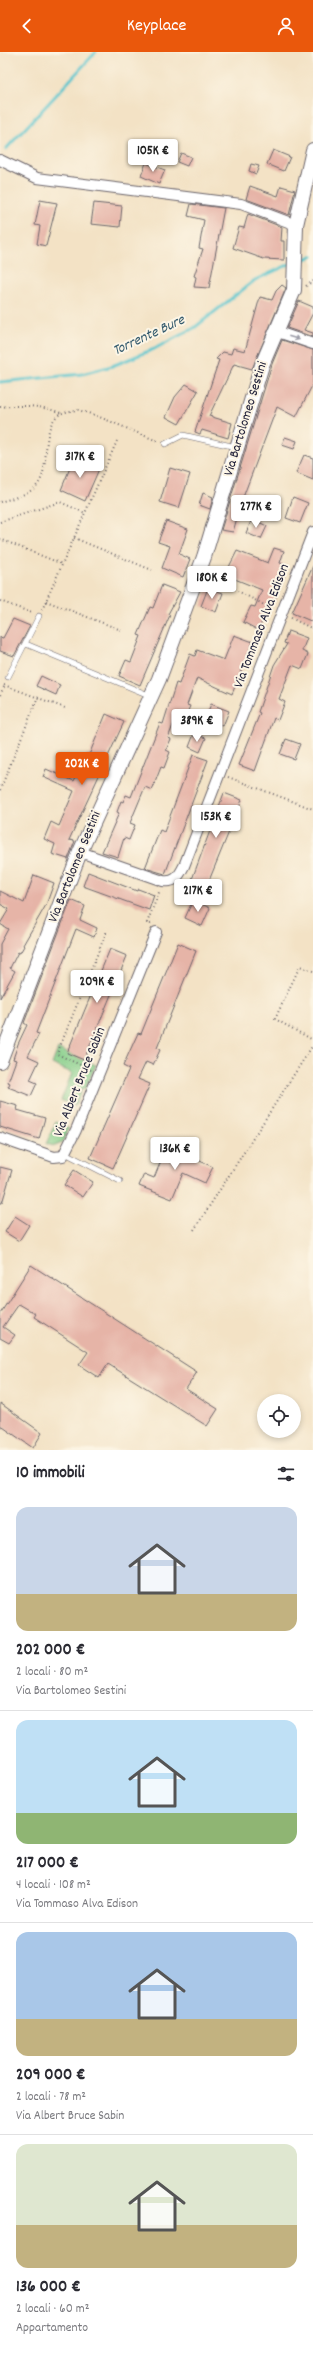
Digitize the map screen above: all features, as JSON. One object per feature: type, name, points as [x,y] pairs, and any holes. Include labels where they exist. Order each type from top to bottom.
[{"type":"main road","name":"Via Bartolomeo Sestini","points":[[0,1061],[80,852],[152,696],[199,572],[260,372],[275,331],[295,285],[296,225],[313,150]]},
{"type":"street","points":[[0,160],[36,178],[241,204],[296,225]]},
{"type":"street","points":[[275,331],[313,344]]},
{"type":"street","name":"Via Tommaso Alva Edison","points":[[163,881],[173,881],[181,871],[313,532]]},
{"type":"street","points":[[80,852],[163,881]]},
{"type":"street","name":"Via Albert Bruce Sabin","points":[[0,1138],[54,1157],[61,1158],[65,1153],[156,932]]},
{"type":"lane","points":[[165,444],[183,435],[237,447]]},
{"type":"lane","points":[[8,677],[39,616]]},
{"type":"lane","points":[[26,644],[152,696]]},
{"type":"lane","points":[[65,1153],[120,1181]]},
{"type":"path","points":[[0,407],[22,405],[45,407],[61,413],[77,410],[165,444]]},
{"type":"path","points":[[0,502],[25,494],[38,485],[45,471],[46,448],[51,425],[61,413]]},
{"type":"path","points":[[0,601],[39,616],[117,441]]},
{"type":"path","points":[[0,522],[60,502],[84,513]]},
{"type":"path","points":[[74,538],[152,570]]},
{"type":"path","points":[[0,539],[62,565]]},
{"type":"path","points":[[199,572],[313,629]]},
{"type":"path","points":[[46,601],[121,630]]},
{"type":"path","points":[[0,694],[8,677]]},
{"type":"path","points":[[4,685],[65,708]]},
{"type":"path","points":[[0,790],[38,697]]},
{"type":"path","points":[[219,774],[313,809]]},
{"type":"path","points":[[156,932],[150,930],[152,924],[147,923],[163,881]]},
{"type":"path","points":[[99,1073],[57,1054],[106,933],[109,933]]},
{"type":"path","points":[[313,971],[300,966],[275,1019],[313,1040]]},
{"type":"path","points":[[194,1230],[313,1045]]},
{"type":"green space","points":[[58,1049],[96,1065],[85,1089],[82,1088],[75,1106],[61,1100],[72,1073],[52,1064]]},
{"type":"green space","points":[[56,1122],[69,1128],[62,1143],[55,1146],[46,1144]]},
{"type":"building","points":[[273,150],[290,157],[284,171],[267,164]]},
{"type":"building","points":[[181,153],[191,157],[187,166],[177,162]]},
{"type":"building","points":[[146,163],[165,170],[159,184],[141,176]]},
{"type":"building","points":[[251,164],[259,166],[256,174],[249,171]]},
{"type":"building","points":[[250,186],[278,196],[281,186],[295,190],[289,215],[246,199]]},
{"type":"building","points":[[40,200],[57,203],[46,246],[37,244],[40,226],[35,225]]},
{"type":"building","points":[[94,203],[122,206],[120,227],[91,224]]},
{"type":"building","points":[[191,204],[224,208],[209,288],[194,287],[196,277],[194,276],[203,249],[199,248],[204,220],[188,216]]},
{"type":"building","points":[[248,214],[282,227],[281,241],[284,241],[284,260],[264,259],[233,248],[239,227],[244,228]]},
{"type":"building","points":[[282,285],[286,288],[252,369],[234,364],[209,416],[232,423],[228,438],[202,430],[200,434],[195,432],[219,360],[216,359],[223,352],[231,354],[233,348],[245,351],[260,297],[272,300],[276,291]]},
{"type":"building","points":[[299,301],[313,307],[313,313],[304,330],[313,333],[313,337],[287,328]]},
{"type":"building","points":[[282,340],[313,350],[313,384],[296,417],[277,407],[242,500],[233,532],[221,530],[272,364]]},
{"type":"building","points":[[186,384],[198,391],[179,424],[166,417],[175,397]]},
{"type":"building","points":[[285,437],[297,441],[294,449],[282,445]]},
{"type":"building","points":[[304,455],[313,458],[313,480],[296,473]]},
{"type":"building","points":[[74,458],[99,469],[85,501],[61,490]]},
{"type":"building","points":[[170,468],[190,474],[179,508],[160,502]]},
{"type":"building","points":[[203,493],[213,497],[210,509],[199,505]]},
{"type":"building","points":[[293,497],[308,503],[300,523],[286,518]]},
{"type":"building","points":[[252,519],[267,526],[261,539],[246,533]]},
{"type":"building","points":[[166,521],[188,529],[179,554],[190,559],[183,577],[162,568],[170,546],[158,542]]},
{"type":"building","points":[[274,548],[284,551],[280,563],[288,566],[273,605],[271,604],[258,630],[243,622],[251,606],[255,607],[262,590],[225,575],[237,551],[268,563]]},
{"type":"building","points":[[313,566],[313,622],[292,613]]},
{"type":"building","points":[[162,585],[180,592],[168,614],[170,615],[140,685],[119,676],[126,660],[131,662],[141,636],[138,635],[150,607],[153,608]]},
{"type":"building","points":[[208,588],[223,593],[216,612],[201,606]]},
{"type":"building","points":[[13,619],[30,626],[14,656],[0,651],[0,637],[3,638]]},
{"type":"building","points":[[288,631],[307,638],[302,651],[308,654],[302,669],[292,665],[279,699],[285,702],[278,720],[274,718],[255,771],[239,765],[260,713],[258,712],[274,665],[287,644],[284,643]]},
{"type":"building","points":[[234,635],[253,642],[232,694],[197,678],[187,705],[190,706],[185,718],[177,715],[168,738],[171,739],[166,750],[170,752],[164,768],[161,767],[152,790],[145,787],[130,823],[135,825],[129,840],[124,838],[118,857],[102,852],[119,813],[117,812],[121,801],[123,802],[126,795],[131,797],[160,723],[163,724],[176,683],[179,684],[190,654],[195,656],[197,650],[224,660]]},
{"type":"building","points":[[41,676],[60,685],[56,695],[36,686]]},
{"type":"building","points":[[211,704],[229,711],[223,726],[205,719]]},
{"type":"building","points":[[106,714],[124,722],[69,840],[75,841],[68,859],[52,854],[55,844],[44,839],[51,822],[59,826],[74,791],[43,777],[46,769],[74,781],[87,754],[89,755]]},
{"type":"building","points":[[194,734],[206,738],[200,752],[189,747]]},
{"type":"building","points":[[286,739],[300,744],[294,759],[280,754]]},
{"type":"building","points":[[193,755],[208,760],[165,874],[145,868],[160,830],[164,832]]},
{"type":"building","points":[[224,793],[242,800],[206,888],[191,882]]},
{"type":"building","points":[[88,872],[137,891],[138,889],[154,895],[149,910],[83,886]]},
{"type":"building","points":[[34,875],[54,883],[46,905],[20,953],[18,952],[10,968],[15,971],[0,998],[0,944],[8,929],[0,924],[9,909],[0,904],[0,891],[24,903]]},
{"type":"building","points":[[71,900],[85,906],[80,920],[97,928],[94,937],[76,929],[36,1033],[39,1034],[28,1056],[39,1061],[30,1080],[37,1083],[31,1096],[8,1087],[10,1083],[8,1082],[16,1060],[13,1059],[18,1044],[27,1025],[24,1023]]},
{"type":"building","points":[[193,900],[210,908],[202,926],[185,918]]},
{"type":"building","points":[[178,943],[196,951],[157,1048],[160,1050],[153,1065],[146,1062],[138,1079],[150,1084],[113,1168],[90,1158],[129,1069],[123,1066],[138,1033],[141,1034]]},
{"type":"building","points":[[110,949],[127,956],[84,1060],[67,1053]]},
{"type":"building","points":[[0,1101],[18,1106],[17,1110],[45,1118],[39,1139],[0,1127]]},
{"type":"building","points":[[179,1142],[193,1148],[189,1156],[213,1167],[205,1183],[183,1173],[172,1199],[139,1186],[144,1174],[154,1178],[167,1146],[176,1149]]},
{"type":"building","points":[[0,1167],[12,1170],[2,1203],[0,1203]]},
{"type":"building","points":[[74,1170],[93,1182],[83,1197],[64,1185]]},
{"type":"building","points":[[15,1216],[29,1225],[19,1241],[5,1232]]},
{"type":"building","points":[[31,1265],[197,1372],[186,1389],[218,1409],[207,1426],[108,1364],[99,1378],[79,1365],[88,1352],[34,1317],[36,1314],[19,1304],[3,1327],[15,1335],[9,1343],[0,1338],[0,1314]]},
{"type":"building","points":[[0,1403],[42,1433],[33,1448],[0,1425]]},
{"type":"waterway","points":[[6,149],[96,52]]},
{"type":"waterway","name":"Torrente Bure","points":[[299,261],[313,256]]},
{"type":"waterway","name":"Torrente Bure","points":[[0,382],[82,374],[112,366],[154,349],[194,328],[255,280],[290,264]]}]
